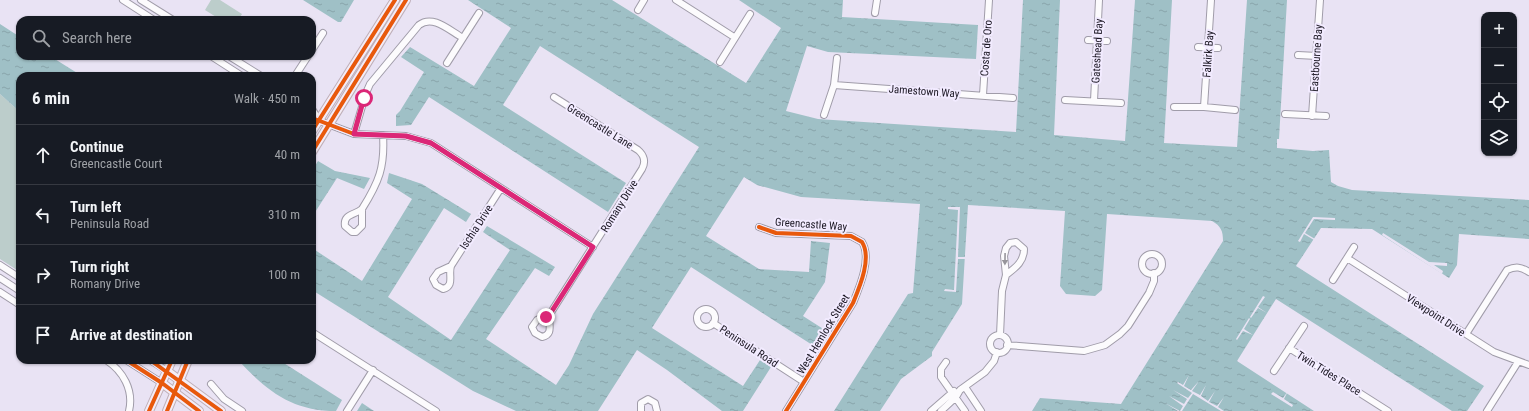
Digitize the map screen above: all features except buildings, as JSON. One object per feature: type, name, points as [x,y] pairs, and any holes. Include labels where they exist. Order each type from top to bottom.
[{"type":"main road","points":[[316,119],[395,0]]},
{"type":"main road","points":[[316,146],[406,0]]},
{"type":"main road","points":[[148,411],[170,364]]},
{"type":"main road","points":[[167,411],[186,364]]},
{"type":"main road","points":[[167,371],[220,411]]},
{"type":"main road","points":[[162,383],[198,411]]},
{"type":"street","points":[[123,0],[148,16]]},
{"type":"street","points":[[142,0],[167,16]]},
{"type":"street","points":[[638,10],[644,0]]},
{"type":"street","points":[[676,0],[734,37]]},
{"type":"street","points":[[875,13],[877,0]]},
{"type":"street","name":"Costa de Oro","points":[[983,95],[989,0]]},
{"type":"street","name":"Gateshead Bay","points":[[1094,101],[1099,0]]},
{"type":"street","name":"Falkirk Bay","points":[[1204,107],[1211,0]]},
{"type":"street","name":"Eastbourne Bay","points":[[1312,116],[1320,0]]},
{"type":"street","points":[[144,13],[149,5]]},
{"type":"street","points":[[447,63],[480,13]]},
{"type":"street","points":[[720,62],[734,37],[750,14]]},
{"type":"street","points":[[354,134],[370,84],[419,25],[425,22],[435,22],[463,38]]},
{"type":"street","points":[[316,44],[323,33]]},
{"type":"street","points":[[1088,40],[1107,41]]},
{"type":"street","points":[[1198,47],[1218,48]]},
{"type":"street","points":[[1298,55],[1316,56]]},
{"type":"street","points":[[824,115],[834,85],[838,58]]},
{"type":"street","points":[[217,60],[236,72]]},
{"type":"street","points":[[235,60],[254,72]]},
{"type":"street","points":[[298,72],[305,60]]},
{"type":"street","name":"Jamestown Way","points":[[834,85],[1013,98]]},
{"type":"street","name":"Greencastle Lane","points":[[554,97],[638,150],[644,158]]},
{"type":"street","points":[[1064,100],[1121,104]]},
{"type":"street","points":[[1174,107],[1204,107],[1235,110]]},
{"type":"street","points":[[1285,114],[1326,116]]},
{"type":"street","points":[[316,119],[354,134],[406,136],[431,143],[593,247]]},
{"type":"street","points":[[362,209],[375,188],[381,173],[384,158],[383,135]]},
{"type":"street","name":"Romany Drive","points":[[550,314],[642,169],[644,158]]},
{"type":"street","name":"Ischia Drive","points":[[451,266],[501,188]]},
{"type":"street","name":"Greencastle Way","points":[[759,227],[776,233],[852,236],[861,240]]},
{"type":"street","name":"West Hemlock Street","points":[[786,411],[846,316],[860,287],[866,252],[861,240]]},
{"type":"street","points":[[1000,335],[1002,291],[1006,275],[1006,248],[1010,243],[1016,242],[1024,250],[1024,256],[1020,263],[1006,275]]},
{"type":"street","points":[[1334,280],[1354,248]]},
{"type":"street","name":"Viewpoint Drive","points":[[1347,258],[1494,352],[1529,365]]},
{"type":"street","points":[[0,265],[16,275]]},
{"type":"street","points":[[1466,334],[1507,270],[1515,267],[1523,268],[1529,272]]},
{"type":"street","points":[[1007,345],[1084,350],[1105,345],[1128,326],[1149,293],[1154,281],[1154,274]]},
{"type":"street","points":[[0,278],[16,288]]},
{"type":"street","points":[[0,292],[16,302]]},
{"type":"street","name":"Peninsula Road","points":[[713,323],[804,382]]},
{"type":"street","name":"Twin Tides Place","points":[[1274,372],[1304,326]]},
{"type":"street","points":[[316,334],[436,411]]},
{"type":"street","points":[[1000,335],[1005,338],[1007,345],[1005,350],[998,352],[992,349],[990,344],[992,338],[1000,335]]},
{"type":"street","name":"Twin Tides Place","points":[[1289,348],[1388,411]]},
{"type":"street","points":[[931,411],[952,391],[962,388],[985,372],[998,352]]},
{"type":"street","points":[[946,362],[941,369],[942,377],[965,411]]},
{"type":"street","points":[[1487,411],[1518,362]]},
{"type":"street","points":[[112,364],[116,367],[124,378],[129,390],[129,411]]},
{"type":"street","points":[[132,364],[162,383]]},
{"type":"street","points":[[156,364],[167,371]]},
{"type":"street","points":[[347,411],[373,370]]},
{"type":"street","points":[[211,384],[224,399],[242,411]]},
{"type":"street","points":[[941,411],[956,397],[962,388]]},
{"type":"street","points":[[962,388],[981,411]]},
{"type":"street","points":[[641,411],[641,403],[648,399],[655,403],[657,411]]},
{"type":"shaded area","points":[[211,0],[220,0],[242,14],[241,16],[215,16],[205,10]]},
{"type":"shaded area","points":[[0,94],[16,108],[16,269],[0,259]]},
{"type":"water","points":[[303,0],[354,0],[341,22],[338,22]]},
{"type":"water","points":[[468,0],[612,0],[746,83],[781,28],[739,0],[843,0],[842,17],[978,25],[976,59],[828,52],[807,46],[786,111],[818,119],[1016,132],[1023,0],[1060,0],[1054,135],[1125,141],[1135,0],[1172,0],[1164,143],[1237,147],[1247,0],[1287,0],[1279,139],[1277,139],[1277,148],[1313,151],[1329,150],[1331,182],[1338,186],[1352,190],[1529,200],[1529,239],[1459,234],[1457,265],[1449,278],[1372,229],[1321,228],[1296,266],[1484,386],[1467,411],[1452,411],[1276,299],[1237,361],[1314,411],[1032,411],[1040,398],[1121,404],[1223,241],[1223,234],[1218,225],[1212,221],[1107,214],[1102,290],[1095,296],[1066,294],[1060,286],[1065,211],[968,205],[962,304],[932,352],[932,356],[901,379],[880,411],[834,411],[908,294],[913,293],[920,204],[801,197],[757,185],[744,177],[706,236],[759,269],[809,272],[811,241],[830,243],[825,282],[803,316],[828,332],[817,348],[691,267],[652,328],[743,386],[760,360],[771,367],[743,411],[722,411],[667,370],[637,350],[598,411],[516,411],[473,391],[316,293],[316,251],[362,281],[412,199],[387,183],[389,173],[422,184],[471,214],[466,222],[444,208],[388,297],[451,340],[510,250],[483,232],[487,226],[555,267],[549,276],[535,268],[486,339],[556,385],[569,365],[593,314],[699,147],[540,46],[503,105],[626,183],[608,212],[429,97],[411,125],[396,126],[396,115],[424,72],[401,57],[410,47],[474,86],[511,28]]},
{"type":"water","points":[[0,24],[16,34],[16,60],[56,60],[76,72],[16,72],[16,108],[0,94]]},
{"type":"water","points":[[318,161],[335,171],[370,178],[364,189],[337,178],[316,211],[316,164]]},
{"type":"water","points":[[242,364],[285,364],[342,400],[336,411],[320,410],[293,403],[270,390]]},
{"type":"water","points":[[362,403],[374,411],[357,411]]},
{"type":"pier","points":[[948,207],[960,207],[958,257],[967,257],[967,259],[958,259],[956,292],[944,291],[945,289],[954,290],[958,210],[948,209]]},
{"type":"pier","points":[[1313,217],[1335,218],[1335,220],[1314,219],[1305,233],[1315,239],[1314,240],[1304,234],[1300,242],[1298,241]]},
{"type":"pier","points":[[1383,233],[1429,262],[1447,263],[1447,266],[1434,265],[1443,271],[1442,274],[1382,235]]},
{"type":"pier","points":[[1263,296],[1265,297],[1258,307],[1267,313],[1258,308],[1251,318],[1250,317]]},
{"type":"pier","points":[[1249,318],[1250,319],[1244,329],[1253,335],[1243,331],[1237,340],[1236,339]]},
{"type":"pier","points":[[1189,375],[1184,386],[1191,390],[1199,381],[1192,391],[1200,395],[1206,385],[1201,396],[1208,401],[1215,391],[1209,402],[1217,406],[1224,397],[1218,407],[1224,411],[1221,411],[1193,394],[1182,411],[1180,411],[1183,406],[1169,396],[1184,404],[1187,399],[1173,390],[1188,398],[1192,393],[1177,383],[1178,382],[1183,385]]},
{"type":"pier","points":[[1288,391],[1284,399],[1293,405],[1292,407],[1271,394],[1273,392],[1283,398]]},
{"type":"cycle path","points":[[316,125],[395,0]]},
{"type":"cycle path","points":[[316,146],[406,0]]},
{"type":"cycle path","points":[[316,120],[354,134],[406,136],[431,143],[593,247]]},
{"type":"cycle path","points":[[759,227],[776,233],[851,236],[862,242],[865,249],[866,256],[864,272],[853,303],[786,411]]},
{"type":"cycle path","points":[[132,364],[162,383],[199,411]]},
{"type":"cycle path","points":[[156,364],[221,411]]},
{"type":"cycle path","points":[[149,411],[170,364]]},
{"type":"cycle path","points":[[167,411],[186,364]]},
{"type":"route","points":[[364,98],[354,134],[406,136],[431,143],[593,247],[550,314],[546,317]]}]
